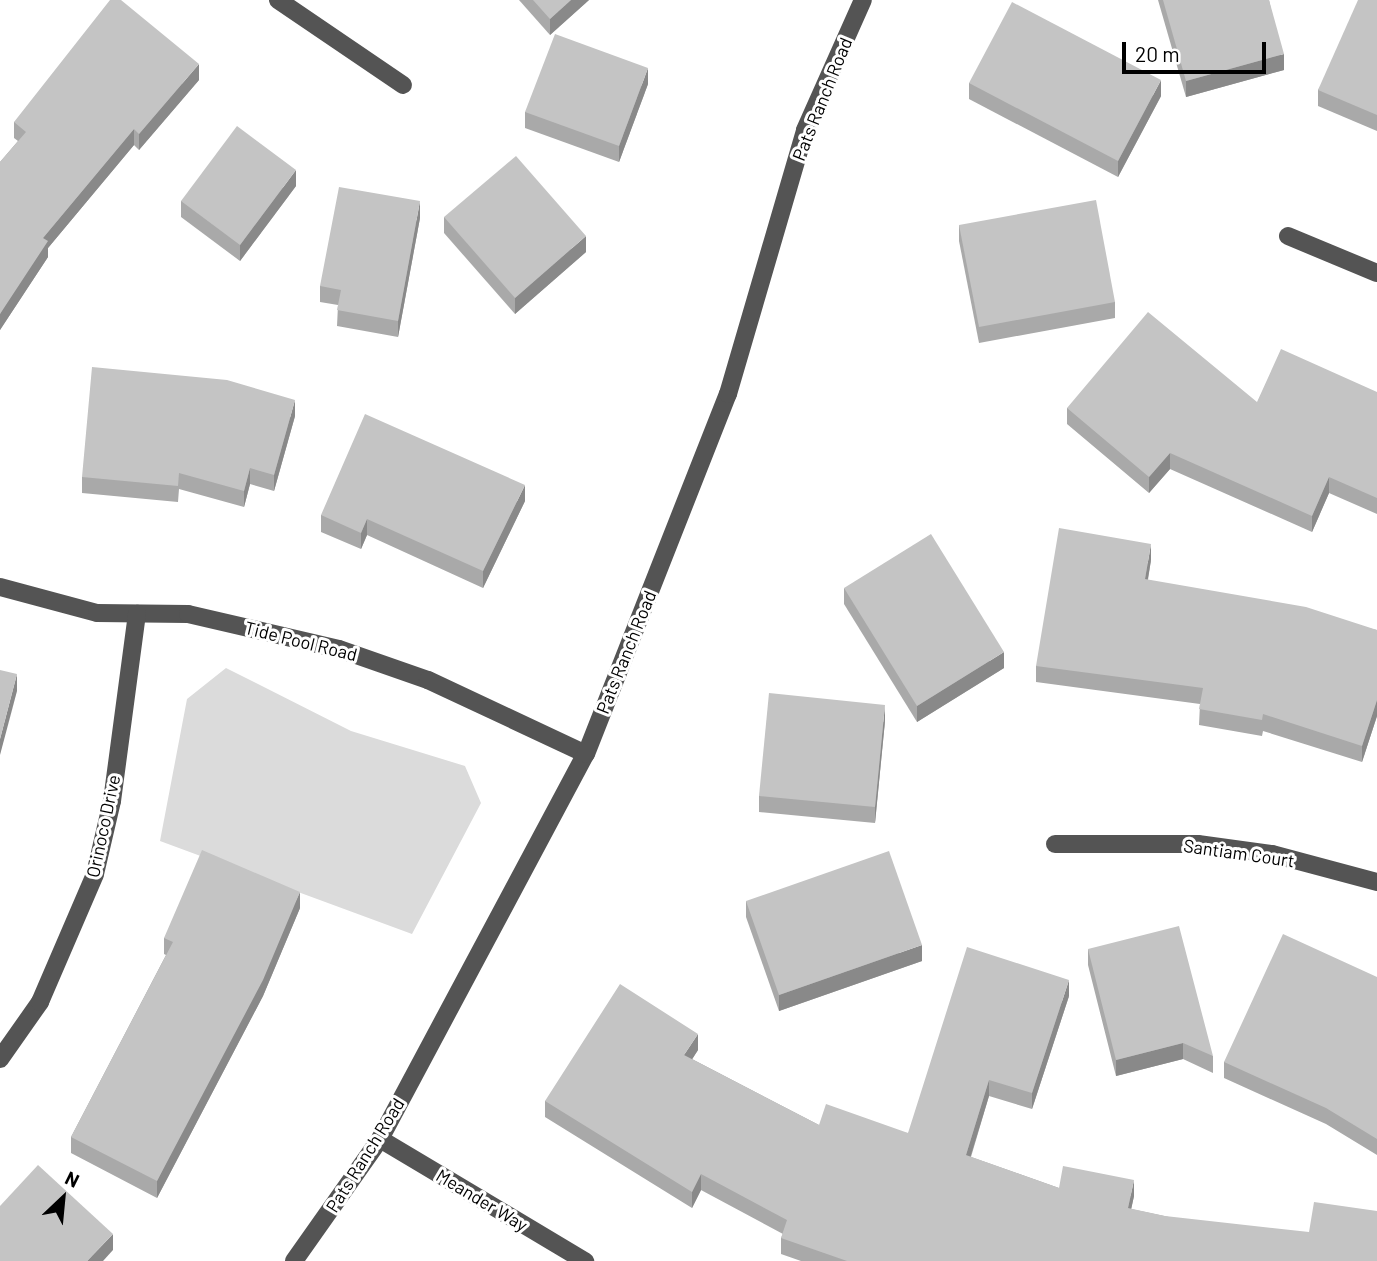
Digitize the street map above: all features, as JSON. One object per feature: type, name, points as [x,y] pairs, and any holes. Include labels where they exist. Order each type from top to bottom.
[{"type":"street","points":[[278,0],[403,85]]},
{"type":"street","name":"Pats Ranch Road","points":[[294,1261],[380,1139],[586,754],[728,394],[805,130],[863,0]]},
{"type":"street","points":[[1288,236],[1377,273]]},
{"type":"street","name":"Tide Pool Road","points":[[0,587],[97,614],[188,614],[339,649],[428,680],[586,754]]},
{"type":"street","name":"Orinoco Drive","points":[[0,1059],[40,1002],[95,874],[112,801],[137,614]]},
{"type":"street","name":"Santiam Court","points":[[1055,844],[1198,844],[1272,854],[1377,882]]},
{"type":"street","name":"Meander Way","points":[[380,1139],[585,1261]]},
{"type":"shaded area","points":[[226,668],[351,731],[465,766],[481,803],[412,934],[160,841],[187,699]]},
{"type":"building","points":[[110,0],[121,0],[199,64],[139,134],[134,129],[43,238],[48,241],[0,314],[0,162],[26,132],[14,122]]},
{"type":"building","points":[[533,0],[571,0],[550,19]]},
{"type":"building","points":[[1163,0],[1269,0],[1284,54],[1186,81]]},
{"type":"building","points":[[1358,0],[1377,0],[1377,115],[1318,90]]},
{"type":"building","points":[[1012,2],[1161,80],[1118,161],[969,83]]},
{"type":"building","points":[[555,34],[648,68],[619,146],[525,112]]},
{"type":"building","points":[[237,126],[296,170],[240,245],[181,201]]},
{"type":"building","points":[[516,156],[586,236],[515,298],[444,217]]},
{"type":"building","points":[[339,187],[420,201],[398,321],[337,310],[341,290],[320,286]]},
{"type":"building","points":[[1096,200],[1115,302],[979,327],[959,225]]},
{"type":"building","points":[[1148,312],[1257,402],[1281,349],[1377,392],[1377,498],[1329,477],[1312,516],[1170,453],[1149,477],[1067,408]]},
{"type":"building","points":[[92,367],[227,380],[295,400],[274,475],[250,468],[244,491],[179,473],[178,486],[82,477]]},
{"type":"building","points":[[365,414],[525,485],[483,571],[367,519],[361,533],[321,515]]},
{"type":"building","points":[[1059,528],[1151,544],[1145,579],[1306,607],[1377,630],[1377,700],[1362,746],[1263,714],[1262,720],[1199,709],[1203,688],[1036,666]]},
{"type":"building","points":[[931,534],[1004,652],[917,706],[844,588]]},
{"type":"building","points":[[0,670],[17,674],[0,739]]},
{"type":"building","points":[[769,693],[885,705],[875,807],[759,796]]},
{"type":"building","points":[[202,850],[300,892],[263,980],[157,1181],[71,1137],[173,942],[164,938]]},
{"type":"building","points":[[889,851],[922,945],[779,995],[746,901]]},
{"type":"building","points":[[1179,926],[1213,1056],[1183,1043],[1116,1060],[1088,949]]},
{"type":"building","points":[[1283,934],[1377,977],[1377,1139],[1326,1108],[1224,1062]]},
{"type":"building","points":[[967,947],[1069,980],[1032,1093],[989,1080],[966,1155],[1059,1188],[1063,1166],[1134,1180],[1128,1208],[1165,1216],[1309,1232],[1314,1202],[1377,1211],[1377,1261],[847,1261],[781,1238],[787,1220],[701,1174],[692,1192],[545,1101],[620,984],[698,1034],[684,1055],[819,1125],[826,1104],[908,1133]]},
{"type":"building","points":[[38,1165],[113,1234],[87,1261],[0,1261],[0,1206]]}]
